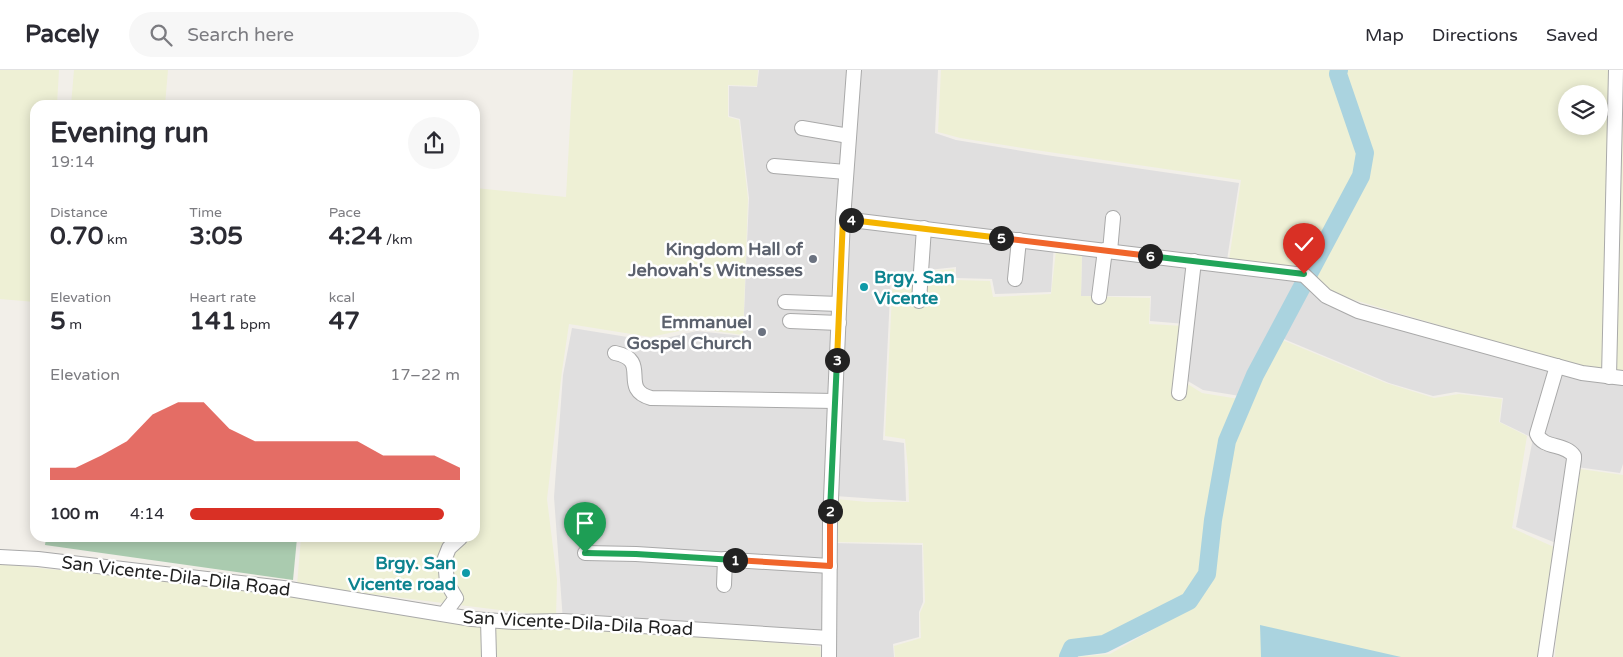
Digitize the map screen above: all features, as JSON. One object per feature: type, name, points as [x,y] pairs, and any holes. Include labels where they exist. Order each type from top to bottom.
[{"type":"street","points":[[829,657],[830,524],[838,323],[843,218],[854,70]]},
{"type":"street","points":[[1609,377],[1616,70]]},
{"type":"street","points":[[802,128],[849,136]]},
{"type":"street","points":[[774,166],[846,172]]},
{"type":"street","points":[[843,218],[1304,274],[1326,296],[1358,311],[1582,374],[1623,378]]},
{"type":"street","points":[[1099,297],[1113,218]]},
{"type":"street","points":[[919,301],[924,228]]},
{"type":"street","points":[[1015,279],[1019,240]]},
{"type":"street","points":[[1179,393],[1194,261]]},
{"type":"street","points":[[785,302],[840,304]]},
{"type":"street","points":[[790,321],[838,323]]},
{"type":"street","points":[[615,353],[632,360],[635,366],[634,380],[636,387],[651,398],[835,401]]},
{"type":"street","points":[[1545,657],[1574,460],[1574,456],[1568,449],[1543,442],[1537,434],[1557,366]]},
{"type":"street","points":[[444,614],[456,598],[447,583],[444,558],[449,548],[456,542]]},
{"type":"street","points":[[585,553],[636,554],[830,566]]},
{"type":"street","name":"San Vicente-Dila-Dila Road","points":[[0,557],[38,559],[283,588],[488,620],[514,622],[562,621],[829,638]]},
{"type":"street","points":[[724,585],[725,559]]},
{"type":"street","points":[[488,620],[489,657]]},
{"type":"shaded area","points":[[759,70],[854,70],[827,636],[563,621],[554,497],[563,375],[572,328],[652,341],[697,331],[743,336],[749,198],[740,119],[729,116],[729,86],[757,87]]},
{"type":"shaded area","points":[[859,70],[938,70],[935,133],[956,140],[1239,183],[1227,260],[846,217]]},
{"type":"shaded area","points":[[848,221],[1054,243],[1051,292],[995,294],[992,279],[956,278],[956,267],[891,274],[883,440],[904,443],[906,501],[835,496],[848,267]]},
{"type":"shaded area","points":[[1082,250],[1302,280],[1240,396],[1203,390],[1181,377],[1186,324],[1150,321],[1151,296],[1081,296]]},
{"type":"shaded area","points":[[1306,287],[1328,306],[1551,370],[1534,432],[1543,451],[1567,449],[1574,462],[1556,543],[1516,527],[1533,438],[1500,422],[1503,398],[1456,392],[1433,396],[1389,383],[1279,337]]},
{"type":"shaded area","points":[[1560,372],[1582,380],[1623,384],[1623,464],[1620,473],[1577,467],[1539,434]]},
{"type":"shaded area","points":[[832,543],[922,545],[923,602],[919,612],[919,637],[893,644],[894,657],[831,657]]},
{"type":"green space","points":[[0,70],[59,70],[57,100],[30,100],[30,302],[0,299]]},
{"type":"green space","points":[[74,70],[168,70],[165,100],[71,100]]},
{"type":"green space","points":[[573,70],[758,70],[757,86],[728,85],[728,117],[739,120],[748,199],[743,335],[694,328],[650,337],[569,324],[547,499],[557,580],[556,617],[297,585],[301,542],[480,542],[480,188],[566,197]]},
{"type":"green space","points":[[941,70],[1337,70],[1336,74],[1363,154],[1360,175],[1307,270],[1229,260],[1241,180],[1042,151],[960,138],[938,132]]},
{"type":"green space","points":[[1343,70],[1613,70],[1604,372],[1563,362],[1331,293],[1314,275],[1364,180],[1369,155],[1342,74]]},
{"type":"green space","points":[[1621,70],[1623,70],[1623,376],[1611,375]]},
{"type":"green space","points":[[1082,250],[1081,296],[1150,298],[1149,324],[1184,326],[1178,378],[1202,393],[1239,399],[1222,442],[1207,529],[1202,574],[1186,600],[1103,641],[1070,645],[1065,657],[895,657],[894,646],[921,638],[920,613],[925,602],[923,543],[836,542],[836,499],[867,502],[909,502],[905,439],[885,436],[893,275],[954,269],[955,280],[990,281],[993,297],[1051,294],[1056,251]]},
{"type":"green space","points":[[1280,339],[1386,383],[1434,398],[1459,394],[1502,399],[1499,422],[1527,436],[1512,528],[1556,548],[1545,657],[1075,657],[1110,654],[1194,606],[1211,577],[1230,443]]},
{"type":"green space","points":[[1580,469],[1623,475],[1623,657],[1555,657],[1559,566]]},
{"type":"green space","points":[[45,542],[297,542],[293,580],[45,545]]},
{"type":"green space","points":[[0,564],[820,647],[821,657],[0,657]]},
{"type":"water","points":[[1260,625],[1401,657],[1261,657]]},
{"type":"waterway","points":[[1068,657],[1072,648],[1104,644],[1189,601],[1207,574],[1213,520],[1227,441],[1255,375],[1361,176],[1365,153],[1338,74],[1339,70]]},
{"type":"place","name":"Kingdom Hall of Jehovah's Witnesses","points":[[813,259]]},
{"type":"place","name":"Brgy. San Vicente","points":[[864,287]]},
{"type":"place","name":"Emmanuel Gospel Church","points":[[762,332]]},
{"type":"place","name":"Brgy. San Vicente road","points":[[466,573]]},
{"type":"route","points":[[585,553],[636,554],[830,566],[830,524],[843,218],[1304,274]]}]
